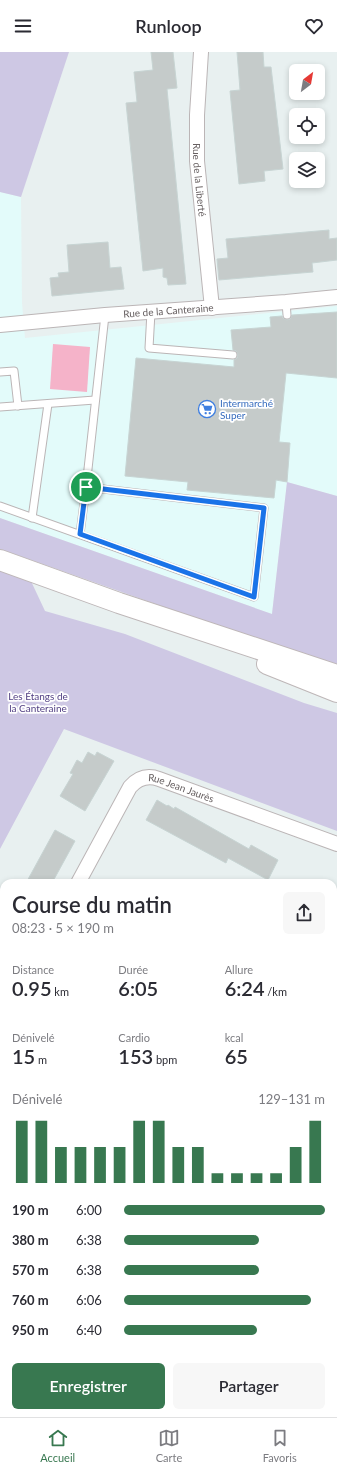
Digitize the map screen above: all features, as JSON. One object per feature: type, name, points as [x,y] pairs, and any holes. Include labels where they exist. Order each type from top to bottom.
[{"type":"main road","points":[[0,560],[119,603],[337,675]]},
{"type":"main road","points":[[119,603],[337,692]]},
{"type":"street","name":"Rue de la Liberté","points":[[201,52],[197,115],[197,161],[212,308]]},
{"type":"street","name":"Rue de la Canteraine","points":[[0,325],[105,315],[212,308],[287,309],[337,297]]},
{"type":"street","name":"Rue Jean Jaurès","points":[[80,879],[130,787],[137,780],[146,777],[159,779],[337,844]]},
{"type":"lane","points":[[151,312],[149,348],[233,355]]},
{"type":"lane","points":[[80,534],[105,315]]},
{"type":"lane","points":[[0,372],[14,371],[18,406]]},
{"type":"lane","points":[[0,407],[95,400]]},
{"type":"lane","points":[[32,518],[48,404]]},
{"type":"lane","points":[[0,506],[254,597],[264,508],[86,487]]},
{"type":"shaded area","points":[[0,192],[21,197],[22,303],[25,338],[337,306],[337,496],[287,482],[272,614],[0,518]]},
{"type":"shaded area","points":[[53,344],[90,347],[87,392],[50,389]]},
{"type":"green space","points":[[0,52],[69,52],[21,197],[0,192]]},
{"type":"green space","points":[[287,482],[337,496],[337,664],[218,626],[0,549],[0,518],[272,614]]},
{"type":"green space","name":"Les Étangs de la Canteraine","points":[[0,569],[30,579],[45,611],[125,634],[304,703],[337,713],[337,831],[64,729],[0,849]]},
{"type":"building","points":[[151,52],[173,52],[177,88],[167,89],[186,284],[168,285],[167,278],[163,277],[163,268],[143,271],[126,103],[137,102],[134,72],[153,70]]},
{"type":"building","points":[[237,52],[263,52],[264,67],[271,67],[283,169],[264,171],[265,181],[239,184],[230,91],[240,90]]},
{"type":"building","points":[[329,230],[329,239],[337,238],[337,260],[312,263],[313,272],[219,280],[217,259],[228,258],[226,239]]},
{"type":"building","points":[[108,242],[110,268],[121,267],[124,289],[52,296],[50,278],[59,277],[58,273],[69,272],[67,245]]},
{"type":"building","name":"Intermarché Super","points":[[337,312],[337,378],[286,373],[279,442],[290,443],[287,482],[276,480],[274,498],[187,490],[188,482],[125,476],[136,358],[234,367],[234,360],[238,355],[236,351],[233,350],[231,330],[271,327],[270,317],[282,316],[287,320],[290,319],[292,315]]},
{"type":"building","points":[[88,752],[95,756],[97,752],[114,761],[85,811],[60,796],[73,774],[70,773],[77,760],[82,763]]},
{"type":"building","points":[[157,800],[174,809],[175,807],[249,849],[251,845],[278,860],[268,879],[266,879],[228,858],[226,863],[146,820]]},
{"type":"building","points":[[55,830],[75,841],[54,879],[28,879]]},
{"type":"place","name":"Intermarché Super","points":[[207,409]]},
{"type":"route","points":[[86,487],[264,508],[254,597],[80,534],[86,487]]}]
